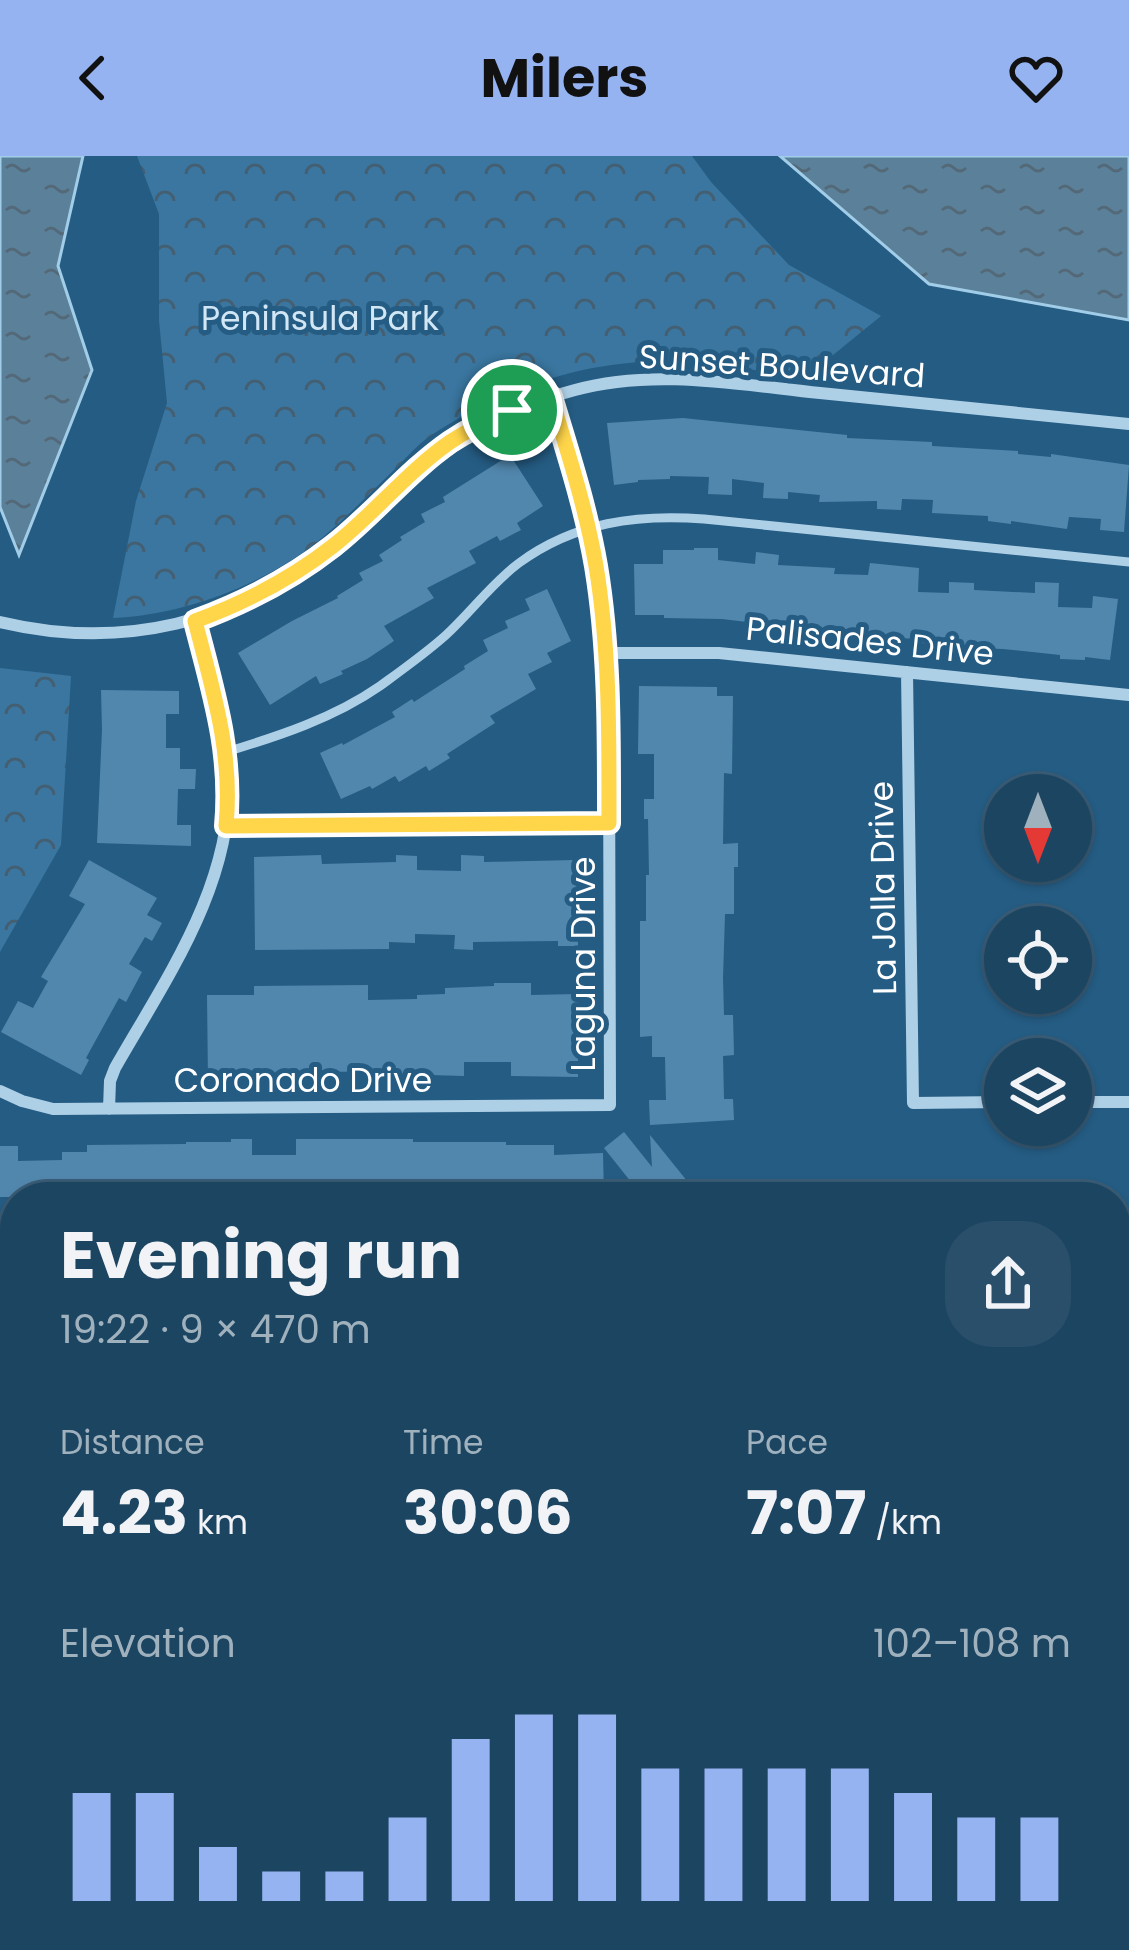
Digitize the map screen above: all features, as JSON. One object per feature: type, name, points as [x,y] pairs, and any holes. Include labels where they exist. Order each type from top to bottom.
[{"type":"street","name":"Sunset Boulevard","points":[[0,622],[43,631],[100,634],[195,621],[259,594],[314,561],[450,442],[512,410],[609,382],[681,381],[1129,424]]},
{"type":"street","name":"Laguna Drive","points":[[551,397],[588,526],[606,653],[610,1105]]},
{"type":"street","points":[[109,1109],[115,1068],[203,908],[226,826],[226,752],[195,621]]},
{"type":"street","name":"Palisades Drive","points":[[606,653],[692,651],[1129,695]]},
{"type":"street","name":"La Jolla Drive","points":[[907,672],[913,1103],[984,1102]]},
{"type":"street","points":[[226,826],[609,823]]},
{"type":"street","name":"Coronado Drive","points":[[0,1091],[40,1107],[109,1109],[610,1105]]},
{"type":"street","points":[[1092,1102],[1129,1102]]},
{"type":"lane","points":[[226,752],[282,735],[375,689],[444,637],[517,564],[588,526],[662,516],[1129,562]]},
{"type":"green space","name":"Peninsula Park","points":[[137,156],[692,156],[789,265],[881,316],[806,377],[711,364],[646,362],[580,371],[517,390],[425,440],[332,529],[277,569],[196,603],[113,618],[136,501],[167,403],[159,320],[159,214]]},
{"type":"green space","points":[[0,668],[71,676],[61,845],[0,952]]},
{"type":"water","points":[[0,156],[83,156],[58,266],[92,370],[19,555],[0,507]]},
{"type":"water","points":[[780,156],[1129,156],[1129,320],[929,284]]},
{"type":"building","points":[[683,418],[1129,465],[1124,532],[1100,530],[1101,519],[1069,517],[1067,529],[988,521],[988,516],[932,513],[933,500],[902,499],[901,510],[877,509],[877,501],[819,502],[820,495],[788,492],[788,499],[763,498],[764,483],[732,479],[732,495],[708,494],[709,477],[670,476],[614,485],[607,423]]},
{"type":"building","points":[[510,455],[543,506],[517,523],[521,530],[469,551],[476,563],[427,588],[434,598],[384,626],[394,641],[341,671],[343,674],[320,684],[316,676],[270,705],[238,653],[363,580],[359,573],[383,561],[379,555],[425,522],[421,514]]},
{"type":"building","points":[[718,548],[718,560],[755,564],[756,552],[779,555],[778,565],[835,568],[834,574],[868,575],[870,563],[919,568],[918,592],[949,593],[949,582],[974,583],[974,590],[1035,593],[1035,582],[1059,583],[1058,607],[1092,608],[1093,596],[1118,599],[1110,660],[1060,659],[1060,655],[1003,649],[947,652],[947,644],[859,636],[860,630],[635,615],[634,564],[663,564],[663,550]]},
{"type":"building","points":[[547,589],[571,641],[547,653],[552,662],[528,674],[536,689],[490,716],[495,723],[429,771],[426,766],[399,782],[395,776],[341,799],[320,753],[395,717],[392,712],[465,669],[488,651],[483,640],[508,628],[505,621],[530,610],[525,599]]},
{"type":"building","points":[[639,686],[717,687],[717,696],[733,696],[732,774],[724,773],[723,844],[738,843],[738,867],[734,867],[734,914],[725,914],[723,978],[724,1015],[733,1015],[734,1055],[723,1056],[724,1099],[733,1099],[734,1120],[650,1125],[649,1100],[666,1100],[665,1057],[652,1057],[652,1036],[640,1037],[640,921],[646,921],[649,875],[644,799],[654,799],[654,754],[638,754]]},
{"type":"building","points":[[101,690],[179,691],[179,714],[166,714],[166,748],[180,748],[180,769],[196,769],[195,789],[178,789],[177,825],[191,825],[191,846],[97,843]]},
{"type":"building","points":[[321,855],[322,864],[396,862],[396,855],[417,856],[417,870],[461,871],[461,855],[484,856],[484,862],[576,860],[578,946],[558,946],[558,941],[473,942],[473,950],[454,949],[455,935],[415,934],[415,943],[389,942],[389,949],[255,950],[254,857]]},
{"type":"building","points":[[89,860],[157,898],[147,915],[162,923],[152,941],[145,937],[129,964],[142,972],[126,1002],[119,998],[81,1075],[1,1032],[18,1001],[33,1008],[48,981],[41,977],[85,904],[69,896]]},
{"type":"building","points":[[531,983],[531,995],[578,994],[578,1077],[511,1076],[511,1062],[464,1062],[464,1076],[323,1072],[323,1080],[229,1077],[208,1081],[207,995],[254,995],[254,986],[368,985],[368,1000],[417,999],[417,995],[445,994],[445,988]]},
{"type":"building","points":[[624,1132],[652,1167],[650,1135],[688,1182],[631,1182],[604,1148]]},
{"type":"building","points":[[252,1139],[252,1155],[296,1155],[296,1139],[554,1145],[554,1155],[603,1153],[604,1182],[0,1182],[0,1146],[18,1146],[18,1161],[62,1160],[62,1152],[87,1152],[87,1145]]},
{"type":"route","points":[[551,397],[588,526],[606,653],[609,823],[226,826],[226,752],[195,621],[259,594],[314,561],[450,442],[512,410],[551,397]]}]
